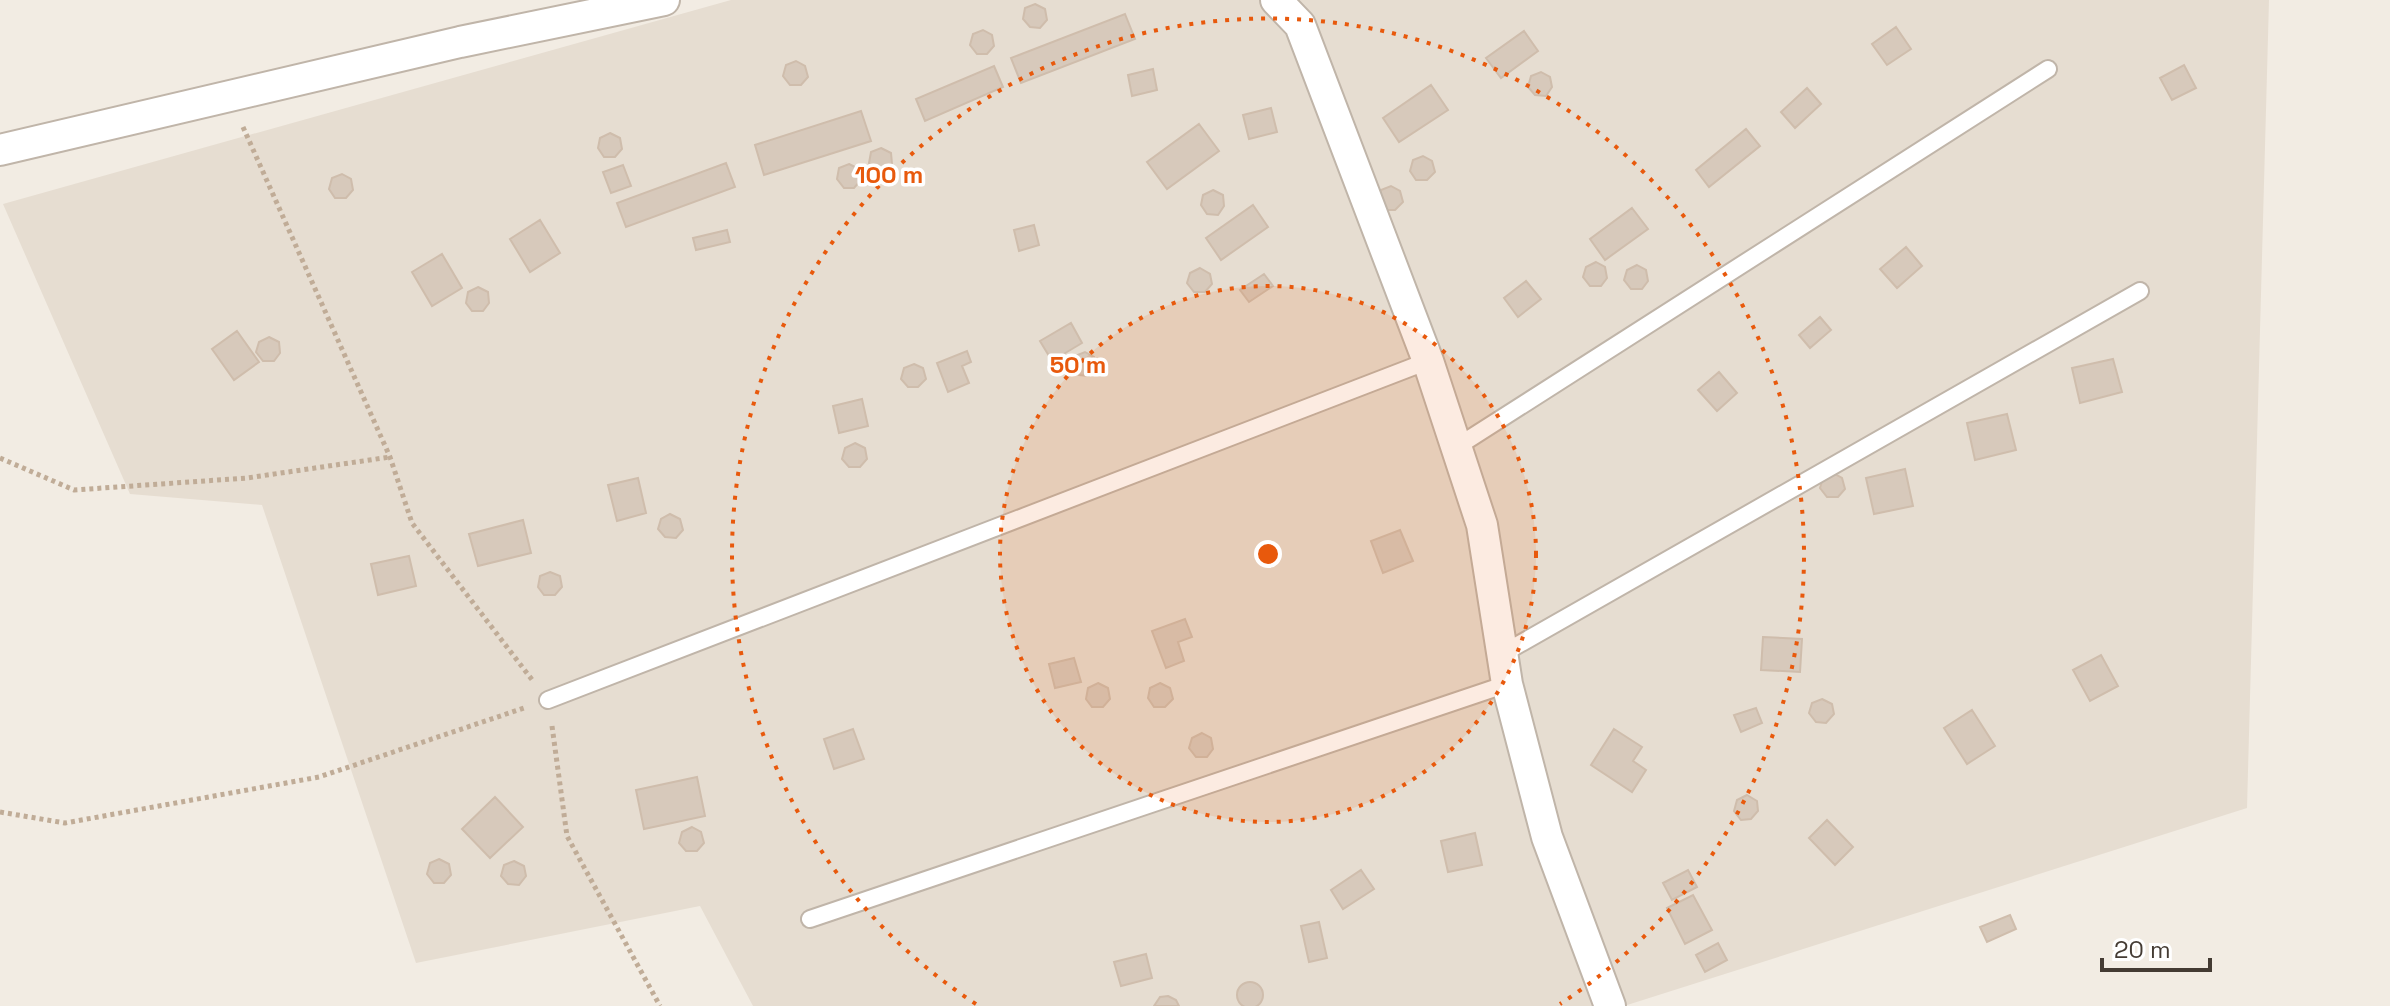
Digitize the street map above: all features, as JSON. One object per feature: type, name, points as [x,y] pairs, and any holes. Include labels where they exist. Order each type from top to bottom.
[{"type":"street","points":[[0,150],[460,42],[664,0]]},
{"type":"street","points":[[1276,0],[1300,25],[1428,361],[1482,525],[1507,684],[1547,837],[1610,1006]]},
{"type":"lane","points":[[1455,448],[2048,69]]},
{"type":"lane","points":[[1502,654],[2140,291]]},
{"type":"lane","points":[[548,700],[1428,361]]},
{"type":"lane","points":[[810,919],[1507,684]]},
{"type":"path","points":[[230,97],[390,457],[412,523],[548,700],[567,836],[660,1006]]},
{"type":"path","points":[[0,458],[74,490],[247,478],[390,457]]},
{"type":"path","points":[[0,812],[65,823],[319,777],[548,700]]},
{"type":"shaded area","points":[[731,0],[2269,0],[2247,808],[1624,1006],[753,1006],[700,906],[416,963],[262,505],[130,494],[3,204]]},
{"type":"building","points":[[1035,4],[1045,9],[1047,20],[1040,28],[1030,27],[1023,19],[1025,8]]},
{"type":"building","points":[[1125,14],[1135,39],[1021,83],[1011,58]]},
{"type":"building","points":[[1896,27],[1911,49],[1887,65],[1872,44]]},
{"type":"building","points":[[983,30],[992,35],[994,46],[987,54],[977,54],[970,45],[973,34]]},
{"type":"building","points":[[1524,31],[1538,51],[1501,78],[1486,58]]},
{"type":"building","points":[[796,61],[805,66],[808,77],[801,85],[790,85],[783,76],[786,65]]},
{"type":"building","points":[[2184,65],[2196,88],[2172,100],[2160,78]]},
{"type":"building","points":[[994,66],[1003,87],[925,121],[916,99]]},
{"type":"building","points":[[1153,69],[1157,90],[1132,96],[1128,75]]},
{"type":"building","points":[[1541,72],[1550,77],[1552,87],[1546,96],[1535,95],[1528,87],[1531,76]]},
{"type":"building","points":[[1431,85],[1448,110],[1399,142],[1383,118]]},
{"type":"building","points":[[1807,88],[1821,104],[1795,128],[1781,112]]},
{"type":"building","points":[[1271,108],[1277,132],[1249,139],[1243,115]]},
{"type":"building","points":[[861,111],[871,141],[764,175],[755,145]]},
{"type":"building","points":[[1199,124],[1219,151],[1167,189],[1147,162]]},
{"type":"building","points":[[1746,129],[1760,146],[1709,187],[1696,170]]},
{"type":"building","points":[[610,133],[620,138],[622,149],[615,157],[604,157],[598,148],[600,138]]},
{"type":"building","points":[[881,148],[891,153],[892,164],[886,172],[875,172],[869,163],[871,152]]},
{"type":"building","points":[[1423,156],[1432,161],[1435,172],[1427,180],[1416,180],[1410,171],[1413,160]]},
{"type":"building","points":[[726,163],[735,187],[626,227],[617,203]]},
{"type":"building","points":[[849,164],[859,169],[861,180],[854,188],[844,188],[837,179],[839,168]]},
{"type":"building","points":[[623,165],[631,186],[611,193],[603,172]]},
{"type":"building","points":[[342,174],[351,179],[353,190],[346,198],[335,198],[329,189],[332,178]]},
{"type":"building","points":[[1391,186],[1400,191],[1403,202],[1395,210],[1385,210],[1378,201],[1381,190]]},
{"type":"building","points":[[1213,190],[1223,195],[1224,206],[1218,215],[1207,214],[1201,205],[1203,195]]},
{"type":"building","points":[[1253,205],[1268,227],[1221,260],[1206,238]]},
{"type":"building","points":[[1632,208],[1648,229],[1605,260],[1590,239]]},
{"type":"building","points":[[540,220],[560,253],[530,272],[510,239]]},
{"type":"building","points":[[1034,225],[1039,245],[1019,251],[1014,230]]},
{"type":"building","points":[[727,230],[730,242],[696,250],[693,238]]},
{"type":"building","points":[[1906,247],[1922,266],[1897,288],[1880,269]]},
{"type":"building","points":[[442,254],[462,288],[432,306],[412,272]]},
{"type":"building","points":[[1596,262],[1605,267],[1607,278],[1601,286],[1590,286],[1583,277],[1586,267]]},
{"type":"building","points":[[1637,265],[1646,270],[1648,281],[1642,289],[1631,289],[1624,280],[1627,270]]},
{"type":"building","points":[[1200,268],[1210,274],[1212,284],[1205,292],[1194,292],[1187,283],[1190,273]]},
{"type":"building","points":[[1264,274],[1273,286],[1249,302],[1240,290]]},
{"type":"building","points":[[1526,281],[1541,299],[1518,317],[1504,298]]},
{"type":"building","points":[[478,287],[488,292],[489,303],[483,311],[472,311],[466,303],[468,292]]},
{"type":"building","points":[[1820,317],[1831,330],[1810,348],[1799,335]]},
{"type":"building","points":[[1071,323],[1082,343],[1052,361],[1040,341]]},
{"type":"building","points":[[237,331],[259,362],[234,380],[212,349]]},
{"type":"building","points":[[269,337],[279,342],[280,353],[274,361],[263,361],[256,352],[259,342]]},
{"type":"building","points":[[967,351],[971,362],[962,366],[969,383],[948,392],[937,363]]},
{"type":"building","points":[[1085,352],[1094,357],[1097,368],[1089,376],[1079,375],[1072,367],[1075,356]]},
{"type":"building","points":[[2113,359],[2122,392],[2080,403],[2072,368]]},
{"type":"building","points":[[914,364],[923,368],[926,379],[918,387],[908,387],[901,379],[904,368]]},
{"type":"building","points":[[1719,372],[1737,393],[1717,411],[1698,390]]},
{"type":"building","points":[[862,399],[868,426],[839,433],[833,406]]},
{"type":"building","points":[[2007,414],[2016,450],[1975,460],[1967,423]]},
{"type":"building","points":[[855,443],[865,448],[867,459],[860,467],[849,467],[842,459],[845,448]]},
{"type":"building","points":[[1905,469],[1913,506],[1874,514],[1866,478]]},
{"type":"building","points":[[1833,473],[1842,478],[1845,489],[1838,497],[1827,497],[1820,488],[1823,478]]},
{"type":"building","points":[[638,478],[646,513],[617,521],[608,485]]},
{"type":"building","points":[[670,514],[680,519],[683,530],[676,538],[665,537],[658,529],[661,519]]},
{"type":"building","points":[[523,520],[531,553],[478,566],[469,534]]},
{"type":"building","points":[[1400,530],[1413,561],[1383,573],[1371,541]]},
{"type":"building","points":[[409,556],[416,586],[378,595],[371,564]]},
{"type":"building","points":[[550,572],[560,576],[562,587],[555,595],[544,595],[538,587],[540,576]]},
{"type":"building","points":[[1185,619],[1192,637],[1178,642],[1184,661],[1166,668],[1152,631]]},
{"type":"building","points":[[1763,637],[1802,639],[1800,672],[1761,670]]},
{"type":"building","points":[[2101,655],[2118,686],[2090,701],[2073,670]]},
{"type":"building","points":[[1074,658],[1081,682],[1055,688],[1049,664]]},
{"type":"building","points":[[1098,683],[1108,688],[1110,699],[1103,707],[1092,707],[1086,699],[1088,688]]},
{"type":"building","points":[[1160,683],[1170,688],[1173,699],[1165,707],[1154,707],[1148,698],[1150,688]]},
{"type":"building","points":[[1822,699],[1832,704],[1834,714],[1826,723],[1816,722],[1809,713],[1812,703]]},
{"type":"building","points":[[1756,708],[1762,723],[1741,732],[1734,715]]},
{"type":"building","points":[[1972,710],[1995,746],[1967,764],[1944,728]]},
{"type":"building","points":[[853,729],[864,759],[834,769],[824,739]]},
{"type":"building","points":[[1614,729],[1642,747],[1633,761],[1646,770],[1632,792],[1591,765]]},
{"type":"building","points":[[1202,733],[1211,738],[1213,749],[1207,757],[1196,757],[1189,748],[1192,738]]},
{"type":"building","points":[[697,777],[705,816],[644,829],[636,790]]},
{"type":"building","points":[[1747,795],[1757,801],[1758,811],[1751,819],[1741,820],[1734,811],[1737,800]]},
{"type":"building","points":[[495,797],[523,827],[490,858],[462,829]]},
{"type":"building","points":[[1827,820],[1853,847],[1835,865],[1809,838]]},
{"type":"building","points":[[692,827],[701,832],[704,843],[697,851],[686,851],[679,843],[682,832]]},
{"type":"building","points":[[1475,833],[1482,865],[1448,872],[1441,841]]},
{"type":"building","points":[[439,859],[449,864],[451,875],[444,883],[434,883],[427,874],[430,863]]},
{"type":"building","points":[[514,861],[524,866],[526,876],[519,885],[508,884],[501,876],[504,865]]},
{"type":"building","points":[[1361,870],[1374,889],[1343,909],[1331,890]]},
{"type":"building","points":[[1688,870],[1697,887],[1672,900],[1663,883]]},
{"type":"building","points":[[1693,895],[1712,930],[1685,944],[1667,908]]},
{"type":"building","points":[[2010,915],[2016,929],[1987,942],[1980,927]]},
{"type":"building","points":[[1319,922],[1327,958],[1309,962],[1301,926]]},
{"type":"building","points":[[1718,943],[1727,960],[1705,972],[1696,955]]},
{"type":"building","points":[[1146,954],[1152,978],[1121,986],[1114,962]]},
{"type":"building","points":[[1250,982],[1259,986],[1263,995],[1259,1004],[1250,1008],[1241,1004],[1237,995],[1241,986]]},
{"type":"building","points":[[1168,996],[1176,1000],[1179,1006],[1154,1006],[1160,997]]}]
